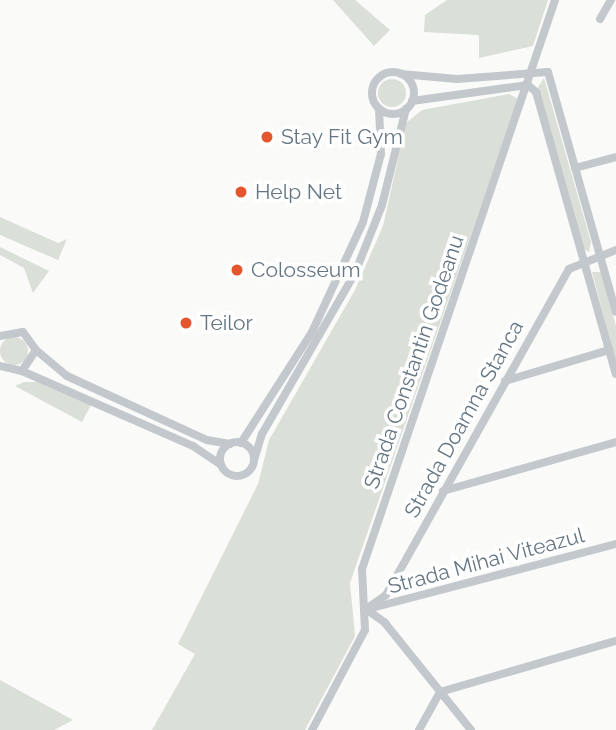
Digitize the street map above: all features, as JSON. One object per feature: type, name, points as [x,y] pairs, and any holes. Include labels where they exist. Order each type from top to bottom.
[{"type":"street","name":"Strada Constantin Godeanu","points":[[312,730],[363,636],[366,609],[362,569],[534,71],[555,0]]},
{"type":"street","points":[[600,19],[611,0]]},
{"type":"street","points":[[241,443],[312,332],[363,222],[381,154],[379,109],[374,83],[386,74],[457,79],[548,72],[616,312]]},
{"type":"street","points":[[0,366],[22,371],[193,446],[240,476],[254,460],[262,434],[355,273],[382,205],[406,109],[412,101],[413,88],[401,74]]},
{"type":"street","points":[[412,101],[528,85],[616,374]]},
{"type":"street","points":[[379,109],[406,109]]},
{"type":"street","points":[[575,168],[616,157]]},
{"type":"street","points":[[582,260],[616,250]]},
{"type":"street","name":"Strada Doamna Stanca","points":[[366,609],[386,595],[569,269],[582,260]]},
{"type":"street","points":[[2,333],[27,334],[36,350],[67,376],[207,440],[241,443]]},
{"type":"street","points":[[22,371],[36,350]]},
{"type":"street","points":[[505,381],[609,350]]},
{"type":"street","points":[[443,491],[616,442]]},
{"type":"street","points":[[241,443],[254,460]]},
{"type":"street","points":[[221,466],[230,444]]},
{"type":"street","name":"Strada Mihai Viteazul","points":[[366,609],[397,606],[616,544]]},
{"type":"street","points":[[366,609],[385,623],[471,730]]},
{"type":"street","points":[[419,730],[440,692],[616,640]]},
{"type":"shaded area","points":[[333,0],[355,0],[390,30],[374,46]]},
{"type":"shaded area","points":[[447,0],[548,0],[533,46],[479,58],[479,35],[424,32],[425,15]]},
{"type":"shaded area","points":[[544,78],[591,242],[589,252],[582,248],[538,87]]},
{"type":"shaded area","points":[[392,79],[402,83],[406,93],[402,103],[392,107],[382,103],[378,93],[382,83]]},
{"type":"shaded area","points":[[509,94],[518,99],[350,583],[355,636],[305,730],[152,730],[195,654],[178,644],[258,484],[269,440],[355,290],[383,226],[406,123],[422,110]]},
{"type":"shaded area","points":[[0,217],[58,243],[67,239],[58,260],[0,235]]},
{"type":"shaded area","points":[[0,247],[49,271],[33,293],[24,268],[0,255]]},
{"type":"shaded area","points":[[592,272],[601,272],[616,326],[616,363]]},
{"type":"shaded area","points":[[14,337],[24,341],[28,351],[24,361],[14,365],[4,361],[0,351],[4,341]]},
{"type":"shaded area","points":[[24,382],[37,382],[91,405],[82,422],[15,386]]},
{"type":"shaded area","points":[[0,680],[73,720],[54,730],[0,730]]},
{"type":"place","name":"Stay Fit Gym","points":[[267,137]]},
{"type":"place","name":"Help Net","points":[[241,192]]},
{"type":"place","name":"Colosseum","points":[[237,270]]},
{"type":"place","name":"Teilor","points":[[186,323]]}]
